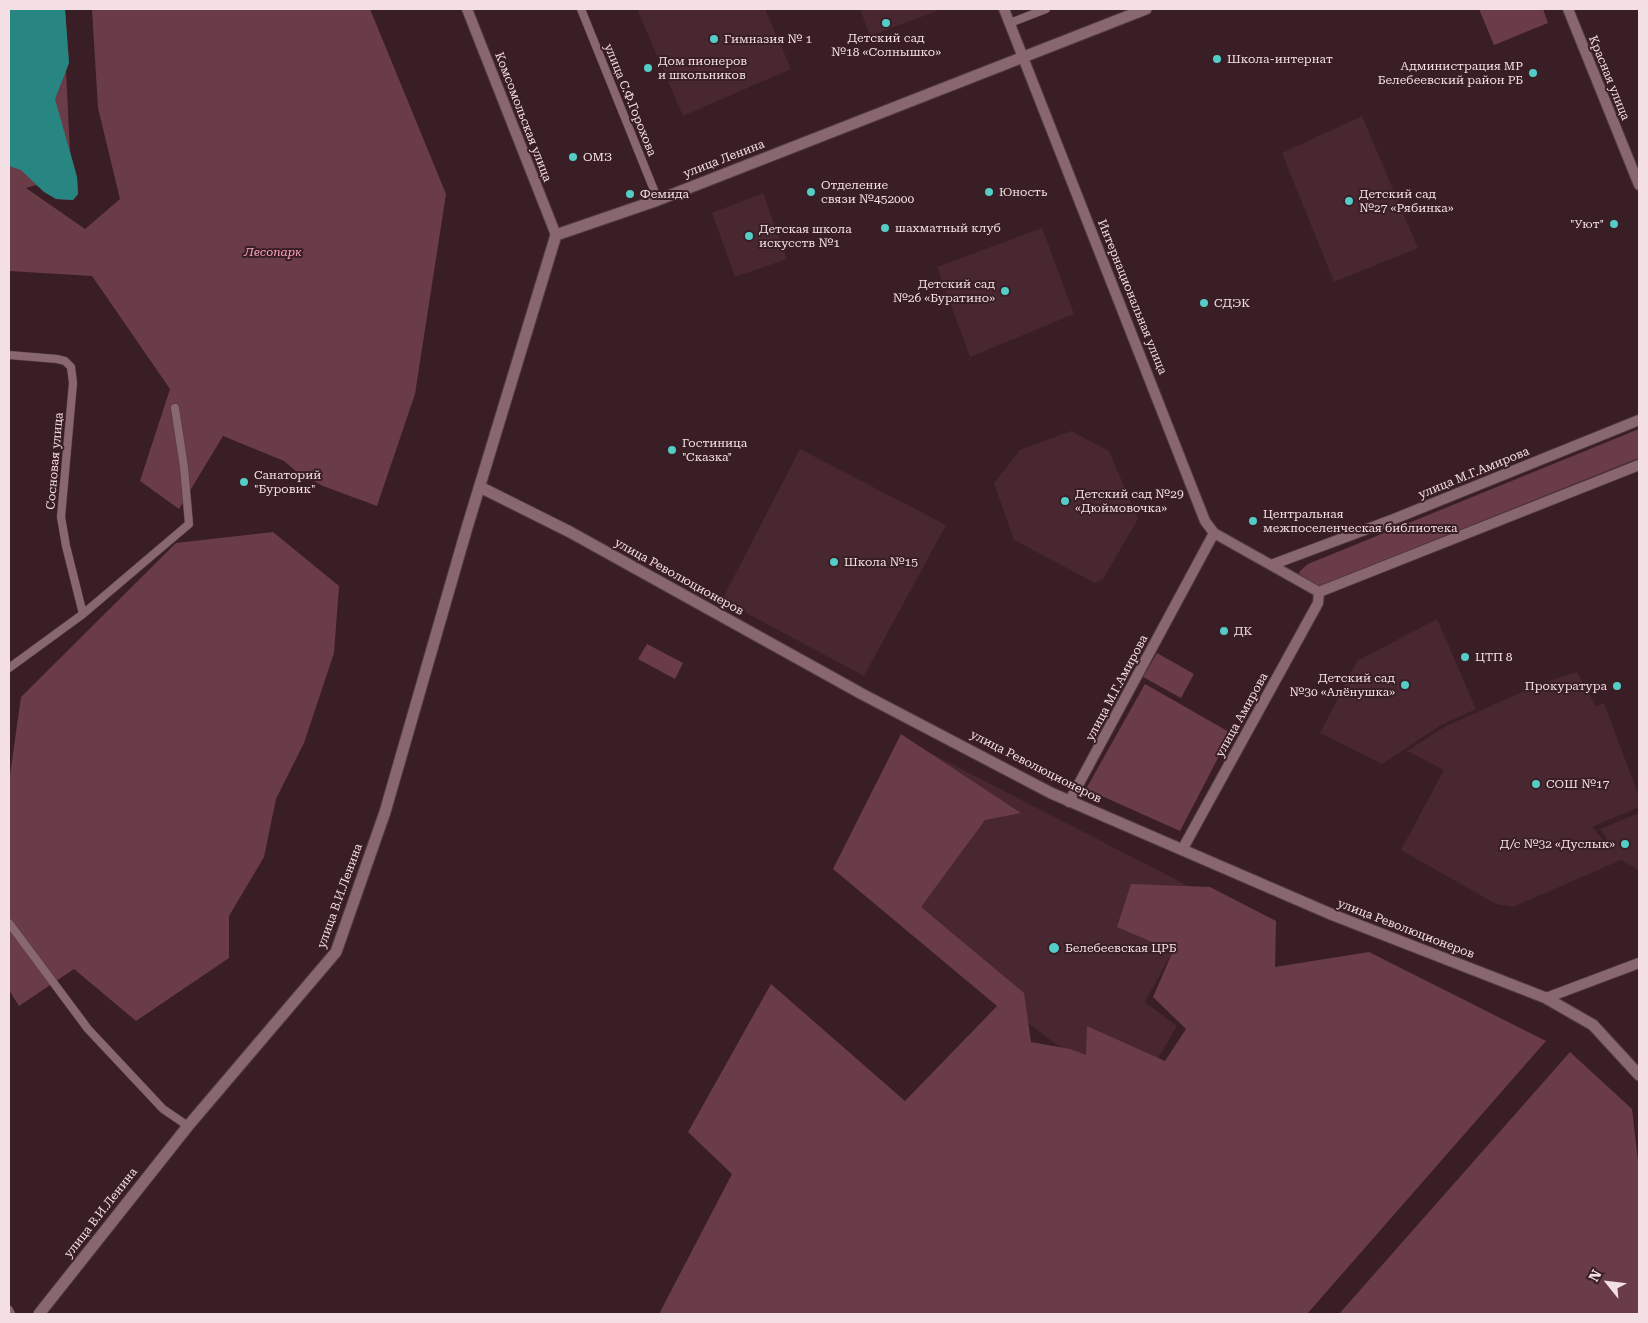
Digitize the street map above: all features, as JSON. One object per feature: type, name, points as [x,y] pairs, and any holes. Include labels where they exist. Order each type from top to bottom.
[{"type":"main road","name":"улица Ленина","points":[[556,235],[658,200],[1146,9]]},
{"type":"main road","points":[[480,487],[556,235]]},
{"type":"main road","name":"улица Революционеров","points":[[480,487],[570,532],[862,694],[1069,802],[1333,916],[1546,998],[1593,1025],[1639,1075]]},
{"type":"main road","name":"улица В.И.Ленина","points":[[39,1314],[188,1126],[336,952],[385,812],[480,487]]},
{"type":"street","name":"Комсомольская улица","points":[[467,9],[556,235]]},
{"type":"street","name":"улица С.Ф.Горохова","points":[[581,9],[658,200]]},
{"type":"street","name":"Интернациональная улица","points":[[1004,9],[1205,521],[1214,533]]},
{"type":"street","points":[[1010,23],[1046,9]]},
{"type":"street","name":"Красная улица","points":[[1568,9],[1639,185]]},
{"type":"street","name":"Сосновая улица","points":[[9,355],[57,359],[65,361],[71,367],[73,383],[61,517],[66,546],[83,614]]},
{"type":"street","points":[[9,668],[83,614],[188,524],[184,467],[175,408]]},
{"type":"street","name":"улица М.Г.Амирова","points":[[1271,565],[1639,420]]},
{"type":"street","points":[[1214,533],[1319,592],[1639,464]]},
{"type":"street","name":"улица М.Г.Амирова","points":[[1069,802],[1214,533]]},
{"type":"street","name":"улица Амирова","points":[[1182,850],[1318,603],[1319,592]]},
{"type":"street","points":[[9,923],[88,1029],[163,1109],[188,1126]]},
{"type":"street","points":[[1546,998],[1639,963]]},
{"type":"street","points":[[9,1310],[11,1314]]},
{"type":"shaded area","name":"Гимназия № 1","points":[[637,9],[765,9],[791,69],[683,116]]},
{"type":"shaded area","name":"Детский сад №18 «Солнышко»","points":[[860,9],[942,9],[870,36]]},
{"type":"shaded area","name":"Детский сад №27 «Рябинка»","points":[[1362,116],[1418,248],[1334,282],[1282,153]]},
{"type":"shaded area","name":"Детская школа искусств №1","points":[[763,193],[787,259],[735,277],[712,213]]},
{"type":"shaded area","name":"Детский сад №26 «Буратино»","points":[[1042,228],[1074,314],[970,357],[937,267]]},
{"type":"shaded area","name":"Детский сад №29 «Дюймовочка»","points":[[1071,431],[1109,451],[1138,519],[1103,579],[1095,583],[1014,540],[994,483],[1020,450]]},
{"type":"shaded area","name":"Школа №15","points":[[800,449],[946,525],[864,676],[722,600]]},
{"type":"shaded area","name":"Детский сад №30 «Алёнушка»","points":[[1437,619],[1476,709],[1441,725],[1382,764],[1320,733],[1357,661]]},
{"type":"shaded area","name":"СОШ №17","points":[[1577,672],[1596,706],[1604,703],[1639,797],[1639,807],[1592,827],[1617,855],[1600,829],[1639,813],[1639,870],[1621,860],[1513,907],[1496,904],[1401,850],[1444,770],[1407,751],[1446,726],[1542,683]]},
{"type":"shaded area","name":"Белебеевская ЦРБ","points":[[903,739],[1204,894],[1145,1002],[1177,1026],[1133,1101],[1017,1015],[835,868]]},
{"type":"green space","name":"Лесопарк","points":[[9,9],[65,9],[69,63],[66,71],[70,151],[77,177],[78,194],[73,200],[56,199],[36,185],[26,188],[85,229],[120,199],[98,108],[92,9],[370,9],[446,194],[415,394],[377,506],[323,486],[297,472],[284,461],[223,436],[179,509],[140,481],[170,389],[92,276],[9,271]]},
{"type":"green space","points":[[1479,9],[1543,9],[1548,23],[1494,45]]},
{"type":"green space","points":[[1639,429],[1639,458],[1317,587],[1302,583],[1299,572],[1308,564]]},
{"type":"green space","points":[[273,532],[339,586],[334,653],[304,743],[276,799],[264,857],[229,916],[229,958],[136,1021],[74,969],[19,1006],[9,990],[9,782],[21,697],[176,543]]},
{"type":"green space","points":[[647,644],[683,663],[675,679],[638,659]]},
{"type":"green space","points":[[1157,653],[1194,674],[1181,698],[1143,677]]},
{"type":"green space","points":[[1145,684],[1231,733],[1180,831],[1086,789]]},
{"type":"green space","points":[[901,734],[1021,813],[985,820],[921,907],[1024,993],[1031,1042],[1070,1049],[1086,1055],[1087,1026],[1165,1061],[1186,1029],[1153,997],[1173,951],[1117,927],[1131,884],[1210,887],[1276,921],[1275,967],[1369,952],[1546,1041],[1307,1314],[659,1314],[732,1174],[688,1132],[771,984],[905,1101],[997,1006],[833,869]]},
{"type":"green space","points":[[1570,1052],[1632,1109],[1639,1170],[1639,1314],[1339,1314]]},
{"type":"water","points":[[9,9],[65,9],[69,63],[55,99],[77,177],[78,194],[73,200],[56,199],[44,192],[21,170],[9,166]]},
{"type":"place","name":"Детский сад №18 «Солнышко»","points":[[886,23]]},
{"type":"place","name":"Гимназия № 1","points":[[714,39]]},
{"type":"place","name":"Школа-интернат","points":[[1217,59]]},
{"type":"place","name":"Дом пионеров и школьников","points":[[648,68]]},
{"type":"place","name":"Администрация МР Белебеевский район РБ","points":[[1533,73]]},
{"type":"place","name":"ОМЗ","points":[[573,157]]},
{"type":"place","name":"Отделение связи №452000","points":[[811,192]]},
{"type":"place","name":"Юность","points":[[989,192]]},
{"type":"place","name":"Фемида","points":[[630,194]]},
{"type":"place","name":"Детский сад №27 «Рябинка»","points":[[1349,201]]},
{"type":"place","name":"\"Уют\"","points":[[1614,224]]},
{"type":"place","name":"шахматный клуб","points":[[885,228]]},
{"type":"place","name":"Детская школа искусств №1","points":[[749,236]]},
{"type":"place","name":"Детский сад №26 «Буратино»","points":[[1005,291]]},
{"type":"place","name":"СДЭК","points":[[1204,303]]},
{"type":"place","name":"Гостиница \"Сказка\"","points":[[672,450]]},
{"type":"place","name":"Санаторий \"Буровик\"","points":[[244,482]]},
{"type":"place","name":"Детский сад №29 «Дюймовочка»","points":[[1065,501]]},
{"type":"place","name":"Центральная межпоселенческая библиотека","points":[[1253,521]]},
{"type":"place","name":"Школа №15","points":[[834,562]]},
{"type":"place","name":"ДК","points":[[1224,631]]},
{"type":"place","name":"ЦТП 8","points":[[1465,657]]},
{"type":"place","name":"Детский сад №30 «Алёнушка»","points":[[1405,685]]},
{"type":"place","name":"Прокуратура","points":[[1617,686]]},
{"type":"place","name":"СОШ №17","points":[[1536,784]]},
{"type":"place","name":"Д/с №32 «Дуслык»","points":[[1625,844]]},
{"type":"place","name":"Белебеевская ЦРБ","points":[[1054,948]]}]
